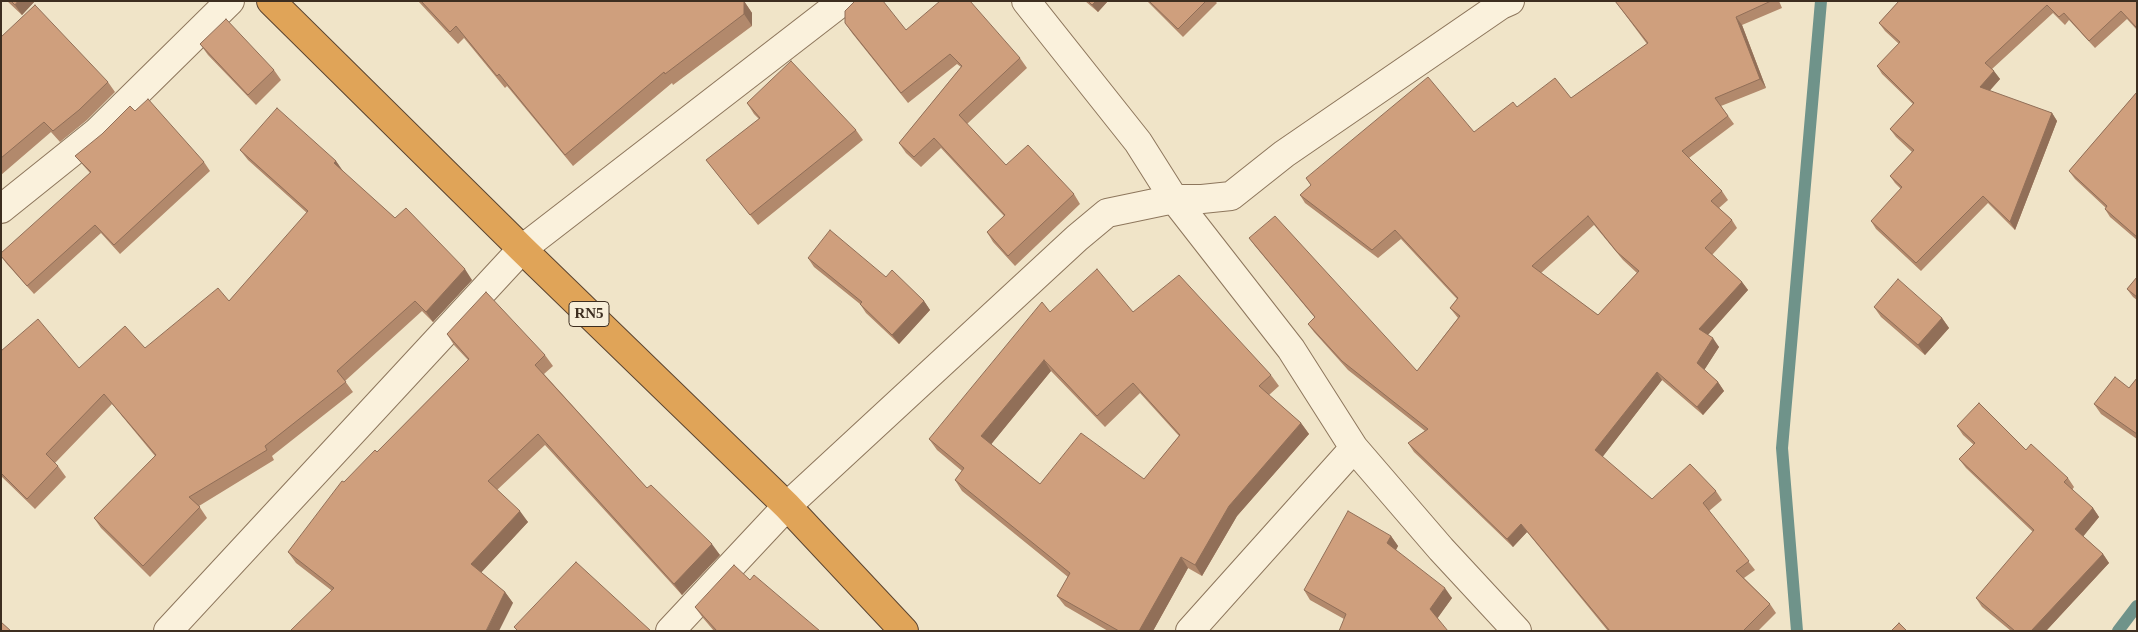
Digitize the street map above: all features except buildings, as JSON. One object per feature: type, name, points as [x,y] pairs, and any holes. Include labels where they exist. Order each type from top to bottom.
[{"type":"highway","name":"RN5","points":[[271,1],[522,249],[787,506],[904,631]]},
{"type":"street","points":[[1,208],[97,132],[230,1]]},
{"type":"street","points":[[168,631],[522,249],[842,1]]},
{"type":"street","points":[[1026,1],[1138,142],[1174,199],[1291,349],[1354,448],[1441,549],[1517,631]]},
{"type":"street","points":[[670,631],[787,506],[1077,238],[1107,213],[1174,199],[1231,196],[1292,148],[1510,1]]},
{"type":"street","points":[[1190,631],[1354,448]]},
{"type":"waterway","points":[[1797,631],[1782,448],[1821,1]]},
{"type":"waterway","points":[[2118,631],[2137,606]]}]
